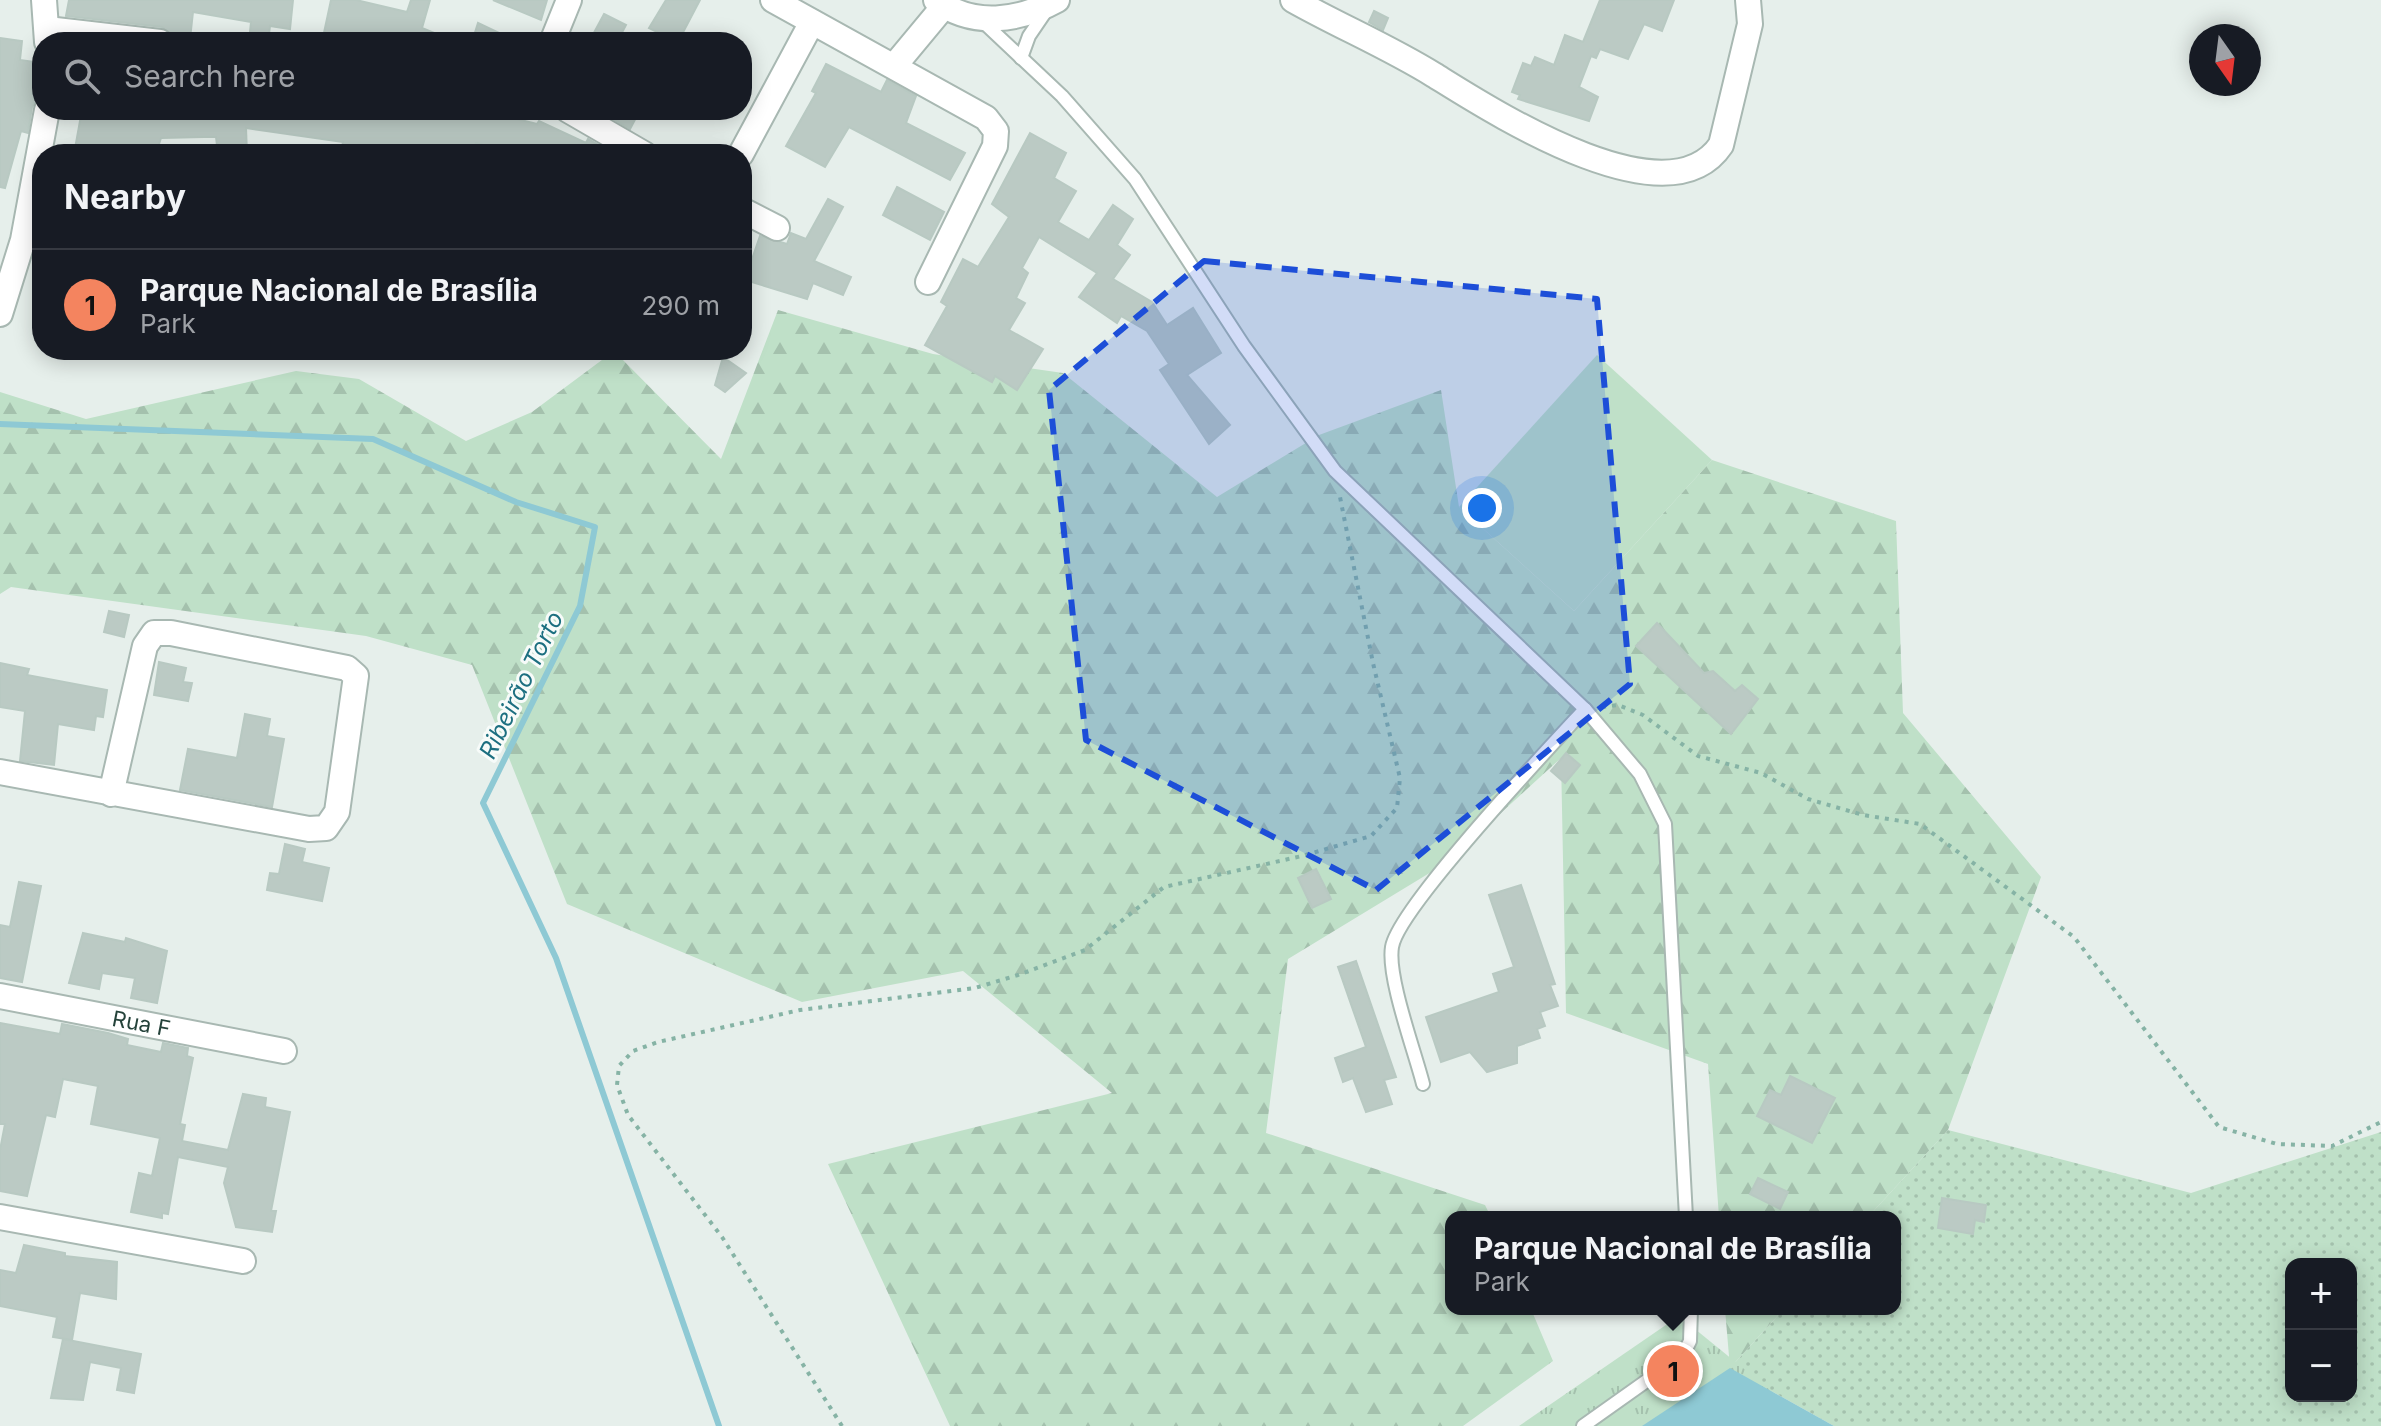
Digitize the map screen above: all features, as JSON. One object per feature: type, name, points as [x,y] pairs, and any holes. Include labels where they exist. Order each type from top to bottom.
[{"type":"street","points":[[44,0],[47,32]]},
{"type":"street","points":[[556,32],[569,0]]},
{"type":"street","points":[[773,0],[986,118],[996,131],[995,146],[928,282]]},
{"type":"street","points":[[1293,0],[1433,74],[1496,115],[1533,133],[1568,149],[1661,173],[1692,167],[1714,155],[1721,145],[1750,24],[1748,0]]},
{"type":"street","points":[[895,65],[943,2],[980,19],[1028,13],[1055,1]]},
{"type":"street","points":[[746,144],[812,22]]},
{"type":"street","points":[[41,144],[45,120]]},
{"type":"street","points":[[585,120],[627,144]]},
{"type":"street","points":[[0,314],[5,287],[23,240],[32,191]]},
{"type":"street","points":[[752,215],[777,228]]},
{"type":"street","points":[[0,772],[111,794],[309,829],[326,828],[337,812],[356,676],[347,668],[171,633],[154,633],[145,646],[111,794]]},
{"type":"street","name":"Rua F","points":[[0,996],[284,1051]]},
{"type":"street","points":[[0,1217],[243,1261]]},
{"type":"lane","points":[[1021,58],[1029,36],[1055,1]]},
{"type":"lane","points":[[980,19],[1095,131],[1135,179],[1244,346],[1335,471],[1585,709],[1640,774],[1665,824],[1686,1211]]},
{"type":"lane","points":[[1423,1084],[1393,972],[1392,943],[1427,891],[1585,709]]},
{"type":"lane","points":[[1583,1426],[1683,1355],[1690,1341],[1691,1315]]},
{"type":"path","points":[[842,1426],[722,1237],[628,1115],[617,1085],[619,1066],[633,1051],[658,1042],[800,1010],[975,988],[1018,975],[1085,950],[1164,887],[1302,856],[1371,836],[1397,808],[1400,778],[1373,663],[1335,471]]},
{"type":"path","points":[[1585,709],[1618,705],[1643,715],[1698,756],[1761,773],[1822,803],[1863,815],[1920,824],[2074,937],[2219,1127],[2277,1144],[2332,1146],[2381,1122]]},
{"type":"highlighted area","points":[[1204,261],[1597,299],[1630,684],[1376,890],[1086,740],[1049,390]]},
{"type":"green space","points":[[778,310],[933,354],[1063,373],[1217,497],[1319,435],[1441,390],[1459,507],[1574,611],[1712,460],[1896,521],[1903,713],[2041,877],[1948,1130],[1874,1211],[1719,1211],[1708,1064],[1566,1013],[1561,758],[1446,863],[1288,959],[1266,1133],[1485,1205],[1488,1211],[1445,1211],[1445,1315],[1534,1315],[1553,1361],[1463,1426],[950,1426],[828,1164],[1112,1093],[963,971],[802,1002],[567,904],[472,665],[366,636],[11,587],[0,594],[0,392],[86,419],[296,371],[359,379],[466,441],[532,412],[602,360],[623,360],[721,459]]},
{"type":"green space","points":[[1597,355],[1712,460],[1574,611],[1459,507]]},
{"type":"green space","points":[[1948,1130],[2191,1193],[2381,1132],[2381,1426],[1834,1426],[1730,1368],[1779,1315],[1901,1315],[1901,1211],[1874,1211]]},
{"type":"green space","points":[[1726,1315],[1779,1315],[1730,1368]]},
{"type":"green space","points":[[1679,1316],[1814,1426],[1519,1426]]},
{"type":"water","points":[[1730,1368],[1834,1426],[1642,1426]]},
{"type":"building","points":[[69,0],[293,0],[290,29],[270,26],[269,32],[250,32],[251,22],[193,12],[191,32],[167,32],[162,27],[66,16]]},
{"type":"building","points":[[331,0],[356,0],[407,12],[411,0],[430,0],[422,28],[432,32],[324,32]]},
{"type":"building","points":[[493,0],[547,0],[541,20]]},
{"type":"building","points":[[666,0],[700,0],[683,32],[657,32],[649,28]]},
{"type":"building","points":[[1600,0],[1674,0],[1662,31],[1644,24],[1628,59],[1600,49],[1596,58],[1591,56],[1579,87],[1598,97],[1589,121],[1518,99],[1520,95],[1512,92],[1523,63],[1531,66],[1535,57],[1554,65],[1565,35],[1583,42]]},
{"type":"building","points":[[1374,11],[1388,18],[1383,30],[1369,22]]},
{"type":"building","points":[[604,14],[626,25],[622,32],[594,32]]},
{"type":"building","points":[[478,23],[497,32],[475,32]]},
{"type":"building","points":[[0,38],[22,41],[20,60],[32,62],[32,107],[28,133],[21,131],[5,188],[0,187]]},
{"type":"building","points":[[826,64],[881,92],[887,80],[916,96],[906,123],[965,153],[950,180],[849,127],[825,167],[786,146],[816,93],[812,91]]},
{"type":"building","points":[[80,120],[521,120],[537,124],[539,121],[586,143],[588,139],[597,144],[343,144],[246,128],[247,144],[217,144],[216,137],[204,137],[161,138],[159,144],[76,144]]},
{"type":"building","points":[[615,120],[635,120],[630,129]]},
{"type":"building","points":[[1030,133],[1066,153],[1054,178],[1076,191],[1058,222],[1089,240],[1113,205],[1133,219],[1117,245],[1130,255],[1113,279],[1152,302],[1167,325],[1193,308],[1221,353],[1187,375],[1230,425],[1209,444],[1160,370],[1169,364],[1147,331],[1121,316],[1117,323],[1079,297],[1097,273],[1039,237],[1022,268],[1028,273],[1016,298],[1025,303],[1009,330],[1043,349],[1017,390],[995,376],[992,382],[925,345],[947,306],[941,302],[963,259],[978,267],[1009,217],[992,204]]},
{"type":"building","points":[[897,187],[944,212],[930,240],[883,215]]},
{"type":"building","points":[[828,199],[843,207],[814,261],[851,277],[843,295],[813,283],[807,299],[752,282],[752,259],[760,236],[787,244],[791,233],[806,239]]},
{"type":"building","points":[[722,360],[727,360],[746,373],[725,392],[715,385]]},
{"type":"building","points":[[109,611],[129,615],[124,637],[104,632]]},
{"type":"building","points":[[1657,623],[1704,673],[1713,671],[1735,691],[1742,685],[1758,699],[1731,734],[1636,646]]},
{"type":"building","points":[[159,662],[186,668],[183,682],[192,683],[188,701],[154,695]]},
{"type":"building","points":[[0,663],[29,669],[27,675],[107,690],[103,717],[96,716],[94,730],[58,724],[54,765],[20,761],[25,711],[0,707]]},
{"type":"building","points":[[245,714],[270,719],[267,736],[284,739],[272,807],[180,790],[188,749],[237,758]]},
{"type":"building","points":[[1566,753],[1580,765],[1565,783],[1551,771]]},
{"type":"building","points":[[285,844],[305,849],[302,862],[329,868],[322,901],[267,890],[270,873],[279,874]]},
{"type":"building","points":[[1316,869],[1331,899],[1312,908],[1298,878]]},
{"type":"building","points":[[19,882],[41,886],[22,982],[0,978],[0,925],[10,927]]},
{"type":"building","points":[[1521,885],[1555,984],[1550,985],[1558,1006],[1540,1012],[1545,1026],[1537,1029],[1540,1038],[1517,1046],[1517,1063],[1487,1072],[1470,1052],[1441,1062],[1426,1017],[1499,992],[1493,974],[1514,967],[1489,895]]},
{"type":"building","points":[[83,933],[125,942],[126,938],[167,951],[157,1003],[131,998],[135,978],[102,973],[99,989],[69,983]]},
{"type":"building","points":[[1356,961],[1396,1077],[1384,1080],[1392,1104],[1366,1112],[1353,1078],[1343,1082],[1335,1058],[1366,1047],[1338,967]]},
{"type":"building","points":[[0,1023],[60,1034],[62,1024],[108,1033],[128,1039],[127,1045],[161,1052],[163,1043],[188,1048],[187,1056],[193,1058],[180,1124],[185,1125],[182,1141],[228,1150],[243,1094],[266,1098],[265,1107],[290,1112],[271,1211],[276,1211],[272,1232],[236,1227],[224,1183],[228,1167],[178,1157],[168,1214],[162,1213],[162,1218],[131,1212],[139,1173],[152,1176],[160,1138],[91,1124],[98,1086],[63,1079],[55,1117],[46,1115],[27,1196],[0,1191],[0,1150],[5,1124],[0,1124]]},
{"type":"building","points":[[1790,1076],[1835,1098],[1812,1143],[1757,1116],[1770,1090],[1781,1095]]},
{"type":"building","points":[[1758,1178],[1788,1192],[1780,1209],[1750,1194]]},
{"type":"building","points":[[1942,1198],[1986,1205],[1984,1222],[1975,1220],[1973,1234],[1938,1228]]},
{"type":"building","points":[[24,1245],[65,1253],[65,1256],[117,1262],[116,1299],[80,1293],[72,1340],[53,1337],[57,1317],[0,1306],[0,1270],[16,1273]]},
{"type":"building","points":[[63,1339],[141,1354],[134,1393],[117,1390],[121,1368],[90,1362],[83,1400],[51,1398]]},
{"type":"waterway","name":"Ribeirão Torto","points":[[0,424],[373,439],[516,502],[595,527],[580,606],[483,803],[556,958],[719,1426]]},
{"type":"place","name":"Parque Nacional de Brasília","points":[[1673,1371]]}]
